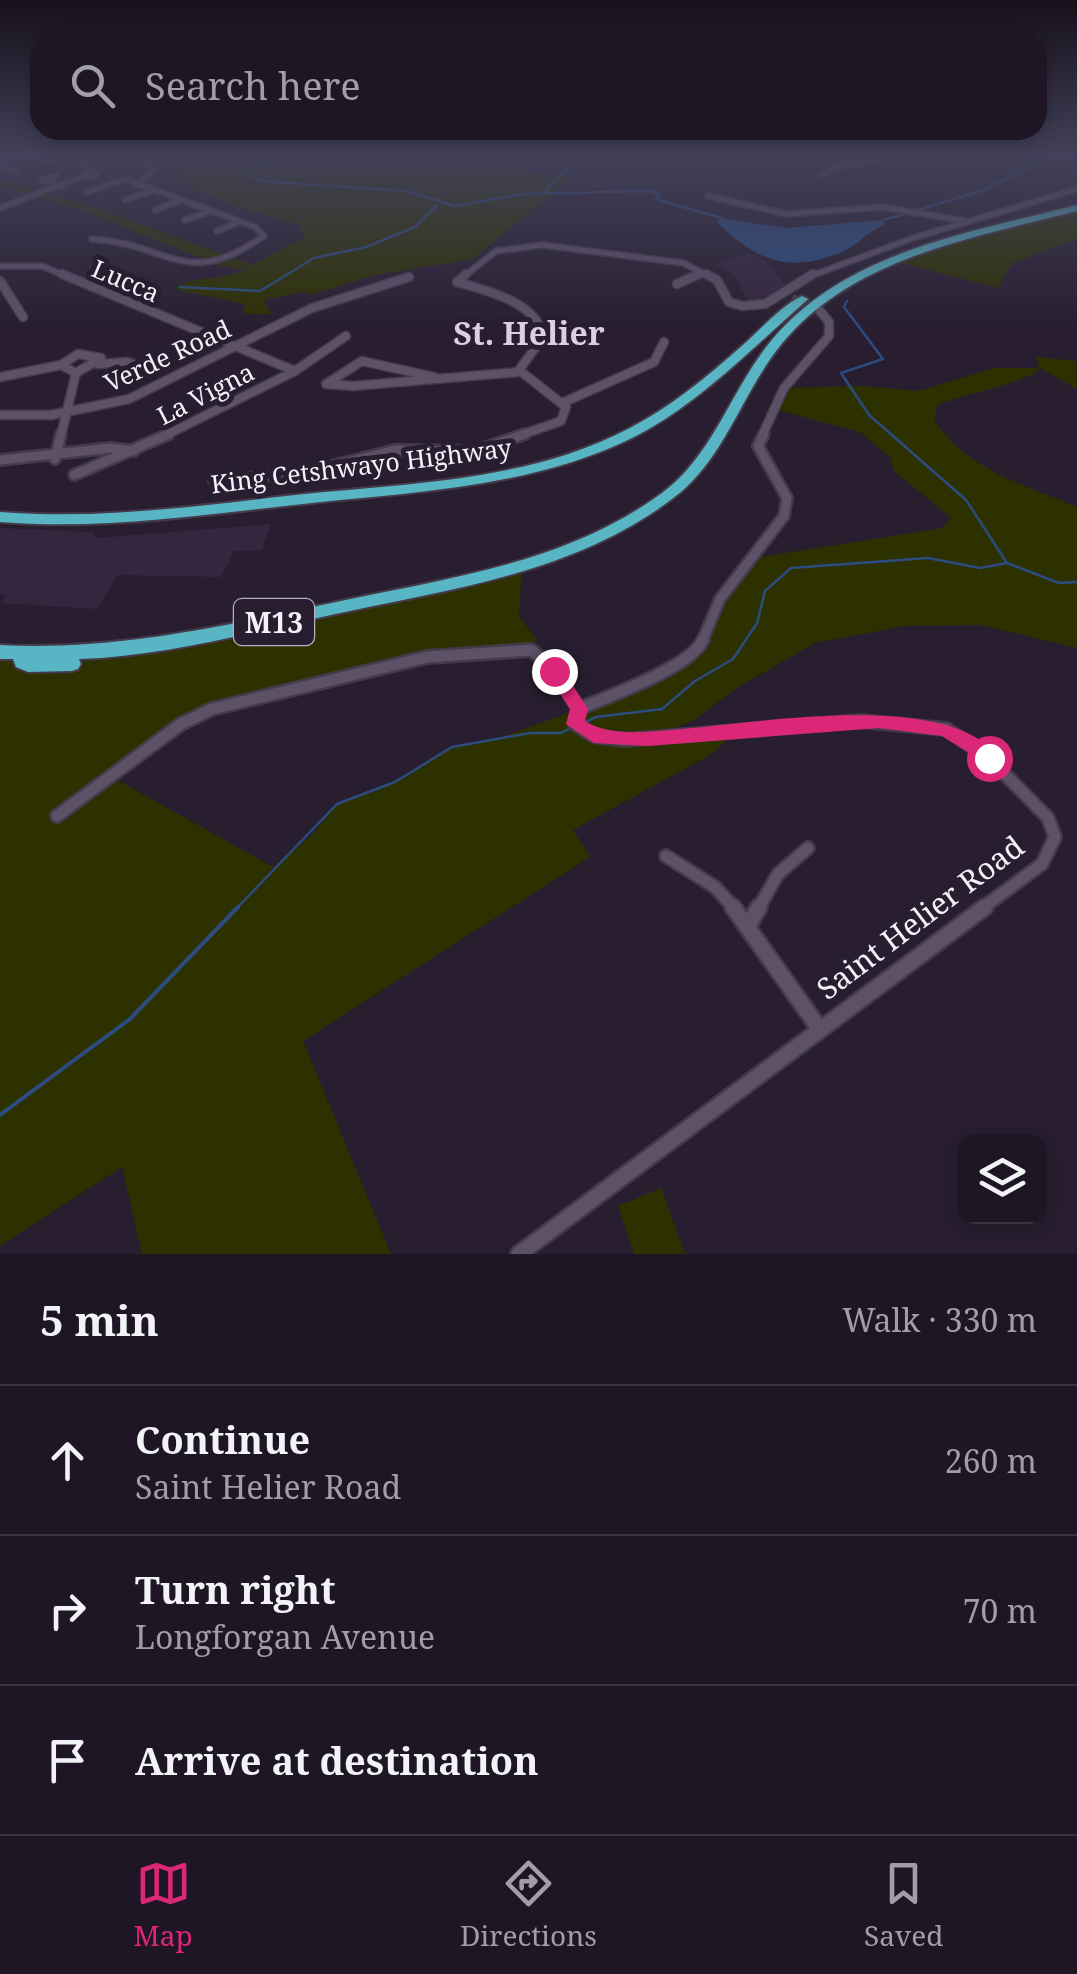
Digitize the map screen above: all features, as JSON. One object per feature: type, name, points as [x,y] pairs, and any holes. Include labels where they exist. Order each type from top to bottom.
[{"type":"highway","name":"King Cetshwayo Highway","points":[[0,518],[68,521],[154,517],[472,481],[570,458],[640,428],[674,408],[804,297],[842,274],[901,250],[1047,212]]},
{"type":"highway","name":"King Cetshwayo Highway","points":[[0,652],[24,650],[22,662],[34,666],[107,661],[194,645],[280,620],[501,572],[580,544],[667,496],[717,442],[780,336],[819,300],[880,266],[1060,212]]},
{"type":"street","points":[[92,239],[114,240],[172,262],[204,264],[263,238],[261,229],[207,212],[185,220]]},
{"type":"street","points":[[775,212],[820,212]]},
{"type":"street","points":[[909,212],[971,222]]},
{"type":"street","points":[[519,372],[544,336],[544,326],[502,296],[457,282],[491,253],[510,246],[543,244],[660,258],[703,272],[720,283],[728,302],[740,307],[764,307],[806,277],[853,258],[1006,212]]},
{"type":"street","points":[[217,231],[238,222]]},
{"type":"street","name":"Lucca","points":[[0,266],[42,266],[234,347]]},
{"type":"street","points":[[677,284],[703,272]]},
{"type":"street","name":"Verde Road","points":[[0,415],[66,413],[128,399],[312,308],[343,302],[409,277]]},
{"type":"street","points":[[0,283],[23,316]]},
{"type":"street","points":[[783,294],[792,298]]},
{"type":"street","points":[[57,816],[197,715],[427,657],[531,650],[551,666],[579,709],[667,669],[699,648],[729,584],[784,516],[788,498],[758,446],[784,388],[829,336],[829,322],[820,310]]},
{"type":"street","name":"La Vigna","points":[[74,474],[134,451],[295,371],[346,336]]},
{"type":"street","points":[[562,404],[654,362],[664,342]]},
{"type":"street","name":"La Vigna","points":[[234,347],[295,371]]},
{"type":"street","points":[[0,378],[61,365],[70,357],[88,353],[100,356],[98,364]]},
{"type":"street","points":[[214,481],[291,475],[395,450],[475,452],[556,424],[566,416],[562,404],[519,372],[353,386],[326,384],[362,361],[434,377]]},
{"type":"street","points":[[76,374],[98,364],[127,362],[146,368]]},
{"type":"street","points":[[61,365],[76,374]]},
{"type":"street","points":[[55,460],[76,374]]},
{"type":"street","name":"La Vigna","points":[[0,460],[55,460],[118,445],[134,451]]},
{"type":"street","name":"Saint Helier Road","points":[[519,1254],[1046,860],[1054,829],[1040,808],[973,744],[934,726],[860,721],[625,740],[586,732],[575,724],[579,709]]},
{"type":"street","points":[[748,926],[778,874],[808,848]]},
{"type":"street","points":[[666,856],[715,887],[748,926],[820,1028]]},
{"type":"shaded area","points":[[750,253],[764,260],[786,285],[760,301],[748,300],[733,274],[714,264]]},
{"type":"shaded area","points":[[271,524],[262,550],[234,551],[221,577],[117,575],[98,609],[1,603],[6,595],[0,593],[0,528],[93,532],[97,538]]},
{"type":"green space","points":[[84,212],[114,214],[252,265],[305,237],[297,224],[253,212],[530,212],[473,259],[374,275],[311,295],[303,292],[264,300],[271,314],[243,314],[245,304],[174,289],[191,281],[231,275],[250,265],[240,269],[218,265]]},
{"type":"green space","points":[[1077,212],[1077,239],[1012,263],[998,288],[894,261]]},
{"type":"green space","points":[[1036,357],[1076,361],[1077,389],[1040,368],[1022,379],[937,405],[934,420],[947,437],[980,464],[1077,507],[1077,648],[980,625],[905,626],[815,643],[740,686],[694,720],[653,737],[736,732],[710,755],[573,830],[590,857],[303,1041],[391,1254],[142,1254],[122,1167],[0,1246],[0,652],[136,648],[522,566],[519,617],[537,639],[531,650],[432,656],[197,715],[112,777],[273,867],[309,838],[337,804],[395,782],[452,747],[496,739],[579,709],[693,654],[720,599],[748,559],[943,528],[951,518],[893,470],[891,458],[860,432],[774,409],[784,388],[861,386],[919,391],[994,368],[1039,368]]},
{"type":"green space","points":[[661,1188],[685,1254],[634,1254],[618,1206]]},
{"type":"water","points":[[720,218],[786,228],[883,220],[884,225],[844,251],[807,262],[791,262],[775,260],[746,247],[717,222]]},
{"type":"waterway","points":[[180,287],[260,291],[314,258],[366,247],[415,227],[430,212]]},
{"type":"waterway","points":[[699,212],[721,218]]},
{"type":"waterway","points":[[883,220],[905,214]]},
{"type":"waterway","points":[[847,301],[844,307],[883,359],[841,373],[869,415],[966,500],[1007,563]]},
{"type":"waterway","points":[[581,724],[596,717],[662,709],[695,681],[733,659],[757,623],[765,591],[791,568],[928,558],[980,568],[1007,563]]},
{"type":"waterway","points":[[1007,563],[1059,583],[1077,582]]},
{"type":"waterway","points":[[236,909],[337,804],[395,782],[452,747],[530,733],[561,733],[573,727]]},
{"type":"waterway","points":[[0,1115],[130,1019],[238,907]]},
{"type":"tunnel","points":[[792,298],[819,310]]},
{"type":"district","name":"St. Helier","points":[[529,332]]},
{"type":"route","points":[[554,671],[579,709],[575,724],[594,736],[648,739],[879,721],[946,730],[963,737],[989,758]]}]
